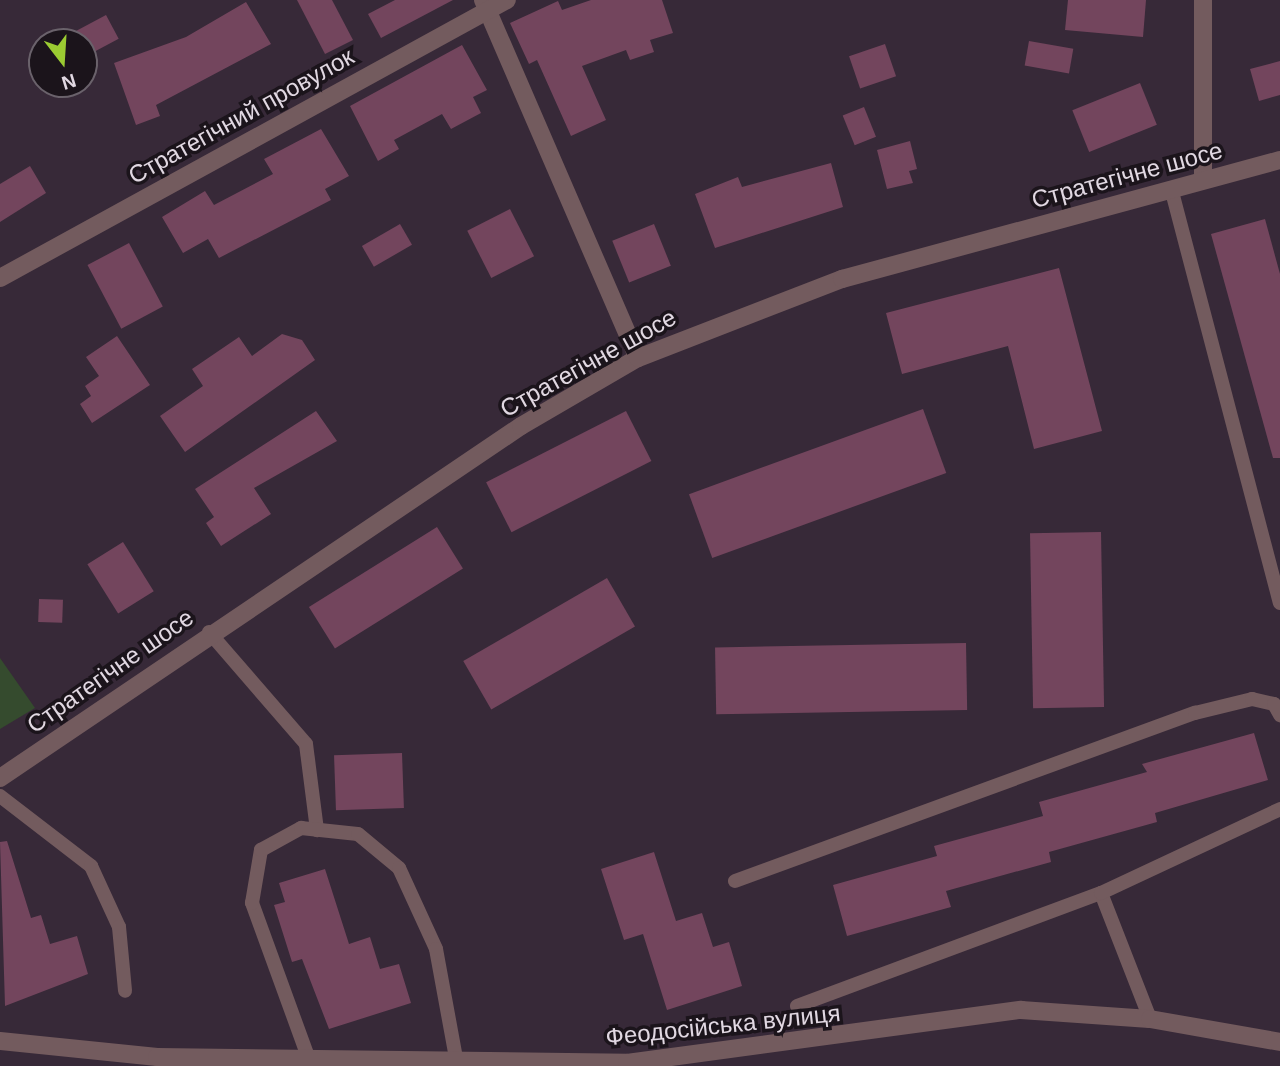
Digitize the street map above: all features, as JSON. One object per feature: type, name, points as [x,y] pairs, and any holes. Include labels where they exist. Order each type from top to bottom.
[{"type":"street","name":"Стратегічний провулок","points":[[0,278],[485,4],[507,0]]},
{"type":"street","points":[[1203,0],[1203,179]]},
{"type":"street","points":[[485,4],[638,358]]},
{"type":"street","name":"Стратегічне шосе","points":[[0,778],[209,632],[522,426],[638,358],[842,279],[1280,160]]},
{"type":"street","name":"Феодосійська вулиця","points":[[0,1041],[158,1057],[307,1054],[627,1063],[1021,1010],[1150,1019],[1280,1042]]},
{"type":"lane","points":[[1171,188],[1280,603]]},
{"type":"lane","points":[[209,632],[306,744],[317,830]]},
{"type":"lane","points":[[734,881],[1195,713],[1252,699],[1274,704],[1280,715]]},
{"type":"lane","points":[[0,796],[91,866],[119,927],[125,990]]},
{"type":"lane","points":[[797,1006],[1101,893],[1280,809]]},
{"type":"lane","points":[[307,1054],[258,933],[253,880],[261,850],[290,832],[317,830],[358,834],[399,868],[436,949],[456,1058]]},
{"type":"lane","points":[[1101,893],[1150,1019]]},
{"type":"green space","points":[[0,658],[35,708],[0,729]]},
{"type":"building","points":[[297,0],[332,0],[353,40],[325,54]]},
{"type":"building","points":[[395,0],[453,0],[381,38],[368,14]]},
{"type":"building","points":[[591,0],[662,0],[673,33],[650,40],[654,52],[630,60],[626,50],[582,66],[606,120],[571,136],[537,60],[529,64],[510,23],[558,1],[562,10]]},
{"type":"building","points":[[1068,0],[1146,0],[1143,37],[1065,30]]},
{"type":"building","points":[[246,2],[271,44],[156,105],[160,116],[136,125],[114,63],[186,37]]},
{"type":"building","points":[[106,15],[119,39],[98,50],[98,28],[82,28]]},
{"type":"building","points":[[1029,41],[1073,49],[1069,73],[1025,66]]},
{"type":"building","points":[[885,44],[896,76],[860,89],[849,56]]},
{"type":"building","points":[[462,45],[487,90],[473,97],[481,113],[451,129],[442,114],[394,140],[399,149],[378,161],[350,106]]},
{"type":"building","points":[[1280,61],[1280,95],[1259,101],[1250,69]]},
{"type":"building","points":[[1140,83],[1157,125],[1089,152],[1072,110]]},
{"type":"building","points":[[864,107],[876,137],[855,145],[843,116]]},
{"type":"building","points":[[321,129],[349,176],[325,189],[331,200],[219,258],[208,239],[183,253],[162,217],[205,191],[214,205],[273,174],[264,159]]},
{"type":"building","points":[[910,141],[917,169],[909,171],[913,183],[887,189],[877,150]]},
{"type":"building","points":[[831,163],[843,207],[715,248],[695,194],[738,177],[742,187]]},
{"type":"building","points":[[30,166],[46,193],[0,222],[0,184]]},
{"type":"building","points":[[510,209],[534,256],[491,278],[467,231]]},
{"type":"building","points":[[1265,219],[1280,274],[1280,458],[1273,458],[1211,234]]},
{"type":"building","points":[[400,224],[412,245],[374,267],[362,246]]},
{"type":"building","points":[[654,224],[671,266],[629,283],[612,241]]},
{"type":"building","points":[[129,243],[163,307],[121,329],[88,265]]},
{"type":"building","points":[[1059,268],[1102,431],[1034,449],[1008,346],[902,374],[886,313]]},
{"type":"building","points":[[282,334],[302,340],[315,360],[185,452],[160,416],[203,386],[192,369],[239,337],[252,356]]},
{"type":"building","points":[[117,336],[150,385],[92,423],[80,404],[91,396],[85,386],[99,376],[86,357]]},
{"type":"building","points":[[923,409],[946,473],[712,558],[689,494]]},
{"type":"building","points":[[316,411],[337,441],[254,488],[271,514],[221,546],[206,523],[214,517],[195,489]]},
{"type":"building","points":[[626,411],[651,461],[512,532],[486,482]]},
{"type":"building","points":[[437,527],[463,569],[335,649],[309,607]]},
{"type":"building","points":[[1101,532],[1104,707],[1033,708],[1030,533]]},
{"type":"building","points":[[123,542],[154,591],[118,613],[87,564]]},
{"type":"building","points":[[607,578],[635,626],[491,709],[463,661]]},
{"type":"building","points":[[39,599],[63,600],[62,623],[38,622]]},
{"type":"building","points":[[966,643],[967,710],[716,714],[715,647]]},
{"type":"building","points":[[1254,733],[1268,780],[1155,813],[1157,822],[1049,852],[1051,862],[946,891],[951,907],[847,936],[833,885],[937,856],[934,846],[1043,816],[1039,802],[1147,772],[1142,764]]},
{"type":"building","points":[[402,753],[404,808],[336,810],[334,755]]},
{"type":"building","points":[[7,841],[31,918],[41,915],[50,944],[77,936],[88,974],[5,1006],[0,842]]},
{"type":"building","points":[[654,852],[676,921],[702,913],[713,947],[729,942],[742,986],[667,1010],[643,934],[624,940],[601,869]]},
{"type":"building","points":[[325,869],[349,944],[370,937],[380,969],[399,964],[411,1003],[329,1029],[302,959],[292,962],[274,905],[285,902],[279,883]]}]
